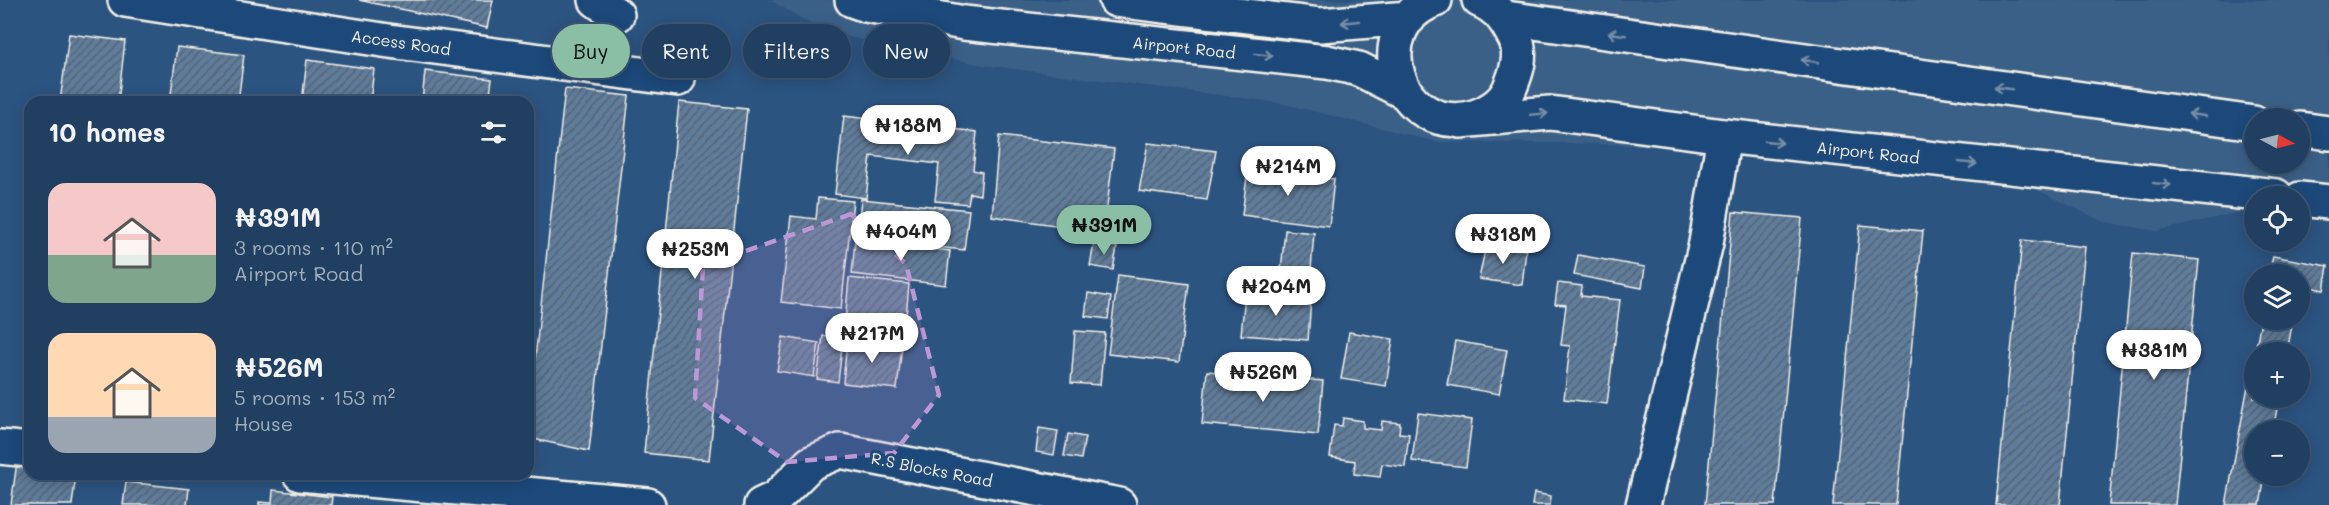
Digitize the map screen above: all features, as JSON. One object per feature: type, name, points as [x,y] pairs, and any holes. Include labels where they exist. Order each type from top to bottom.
[{"type":"main road","name":"Access Road","points":[[125,0],[389,40],[678,79]]},
{"type":"main road","name":"Airport Road","points":[[852,0],[866,5],[964,23],[1327,62],[1359,69],[1404,92],[1419,108],[1438,118],[1460,121],[1550,112],[1724,136],[2244,193]]},
{"type":"main road","points":[[1116,0],[1176,4],[1320,26],[1408,18]]},
{"type":"main road","points":[[1404,92],[1395,62],[1398,39],[1408,18],[1425,3],[1435,0]]},
{"type":"main road","points":[[1460,121],[1486,114],[1507,96],[1518,71],[1518,43],[1506,18],[1489,4],[1479,0]]},
{"type":"main road","points":[[1506,18],[2244,122]]},
{"type":"main road","points":[[2310,130],[2329,133]]},
{"type":"main road","points":[[1643,505],[1706,243],[1724,136]]},
{"type":"main road","points":[[2310,200],[2329,202]]},
{"type":"main road","points":[[0,447],[24,449]]},
{"type":"main road","name":"R.S Blocks Road","points":[[761,505],[776,498],[811,462],[840,451],[1119,505]]},
{"type":"main road","points":[[367,480],[648,505]]},
{"type":"highlighted area","points":[[851,214],[906,264],[939,395],[894,453],[787,462],[695,398],[703,266]]},
{"type":"shaded area","points":[[770,0],[2329,0],[2329,215],[2310,203],[2310,186],[2244,186],[2244,211],[2158,231],[2104,222],[2021,182],[1776,149],[1437,142],[1281,103],[983,65],[950,58],[950,24],[863,24],[863,40],[851,37],[851,24],[811,24]]},
{"type":"building","points":[[359,0],[493,0],[487,28]]},
{"type":"building","points":[[69,34],[125,41],[119,96],[61,96]]},
{"type":"building","points":[[177,47],[244,55],[239,96],[171,96]]},
{"type":"building","points":[[307,60],[374,69],[371,96],[303,96]]},
{"type":"building","points":[[425,71],[492,79],[490,96],[423,96]]},
{"type":"building","points":[[565,89],[629,96],[589,451],[534,439],[534,368]]},
{"type":"building","points":[[679,102],[747,109],[709,460],[644,453]]},
{"type":"building","points":[[844,116],[977,132],[973,170],[982,172],[980,195],[970,193],[968,204],[935,201],[939,164],[871,156],[866,198],[835,194]]},
{"type":"building","points":[[999,136],[1114,149],[1104,232],[992,216]]},
{"type":"building","points":[[1148,143],[1216,151],[1207,200],[1139,191]]},
{"type":"building","points":[[1248,169],[1334,179],[1329,226],[1242,215]]},
{"type":"building","points":[[818,198],[853,201],[841,309],[781,302],[791,216],[816,219]]},
{"type":"building","points":[[861,199],[969,210],[964,250],[857,239]]},
{"type":"building","points":[[1733,212],[1802,218],[1775,505],[1705,505]]},
{"type":"building","points":[[1860,225],[1923,231],[1896,505],[1833,505]]},
{"type":"building","points":[[1285,230],[1314,233],[1309,293],[1279,291]]},
{"type":"building","points":[[855,240],[950,251],[946,285],[852,274]]},
{"type":"building","points":[[2022,240],[2085,247],[2060,505],[1996,505]]},
{"type":"building","points":[[1094,243],[1117,247],[1113,270],[1090,266]]},
{"type":"building","points":[[1486,245],[1526,250],[1522,285],[1479,279]]},
{"type":"building","points":[[2133,253],[2199,260],[2175,505],[2109,505]]},
{"type":"building","points":[[1578,255],[1645,267],[1642,288],[1574,275]]},
{"type":"building","points":[[2273,256],[2328,266],[2324,290],[2310,287],[2310,264],[2271,264]]},
{"type":"building","points":[[1118,275],[1189,284],[1179,362],[1108,354]]},
{"type":"building","points":[[849,278],[909,284],[904,338],[844,333]]},
{"type":"building","points":[[1558,283],[1582,286],[1581,296],[1620,300],[1607,404],[1564,399],[1570,346],[1561,345],[1566,305],[1555,304]]},
{"type":"building","points":[[1088,293],[1111,297],[1108,319],[1085,316]]},
{"type":"building","points":[[1245,294],[1311,299],[1308,340],[1241,335]]},
{"type":"building","points":[[2259,330],[2291,330],[2289,342],[2257,342]]},
{"type":"building","points":[[1075,331],[1105,333],[1100,385],[1071,383]]},
{"type":"building","points":[[1349,332],[1393,339],[1386,386],[1341,379]]},
{"type":"building","points":[[823,336],[843,339],[838,382],[817,379]]},
{"type":"building","points":[[783,337],[819,343],[814,377],[777,371]]},
{"type":"building","points":[[847,340],[902,346],[897,389],[843,383]]},
{"type":"building","points":[[1455,341],[1507,350],[1499,394],[1447,385]]},
{"type":"building","points":[[1207,371],[1323,381],[1318,435],[1202,424]]},
{"type":"building","points":[[2244,407],[2277,408],[2275,420],[2244,420],[2244,486],[2263,486],[2260,505],[2226,505]]},
{"type":"building","points":[[1418,413],[1472,420],[1466,467],[1412,461]]},
{"type":"building","points":[[1343,418],[1363,421],[1363,428],[1381,430],[1382,421],[1400,423],[1399,433],[1409,434],[1405,467],[1382,464],[1380,477],[1354,474],[1355,461],[1330,457],[1334,425],[1342,426]]},
{"type":"building","points":[[1039,428],[1058,431],[1054,455],[1036,452]]},
{"type":"building","points":[[1068,434],[1085,437],[1081,459],[1064,456]]},
{"type":"building","points":[[17,462],[24,463],[24,480],[75,480],[72,505],[11,505]]},
{"type":"building","points":[[126,482],[189,489],[187,505],[123,505]]},
{"type":"building","points":[[273,490],[332,497],[331,505],[259,505],[259,502],[272,503]]},
{"type":"building","points":[[1534,493],[1551,496],[1550,505],[1532,505]]}]
